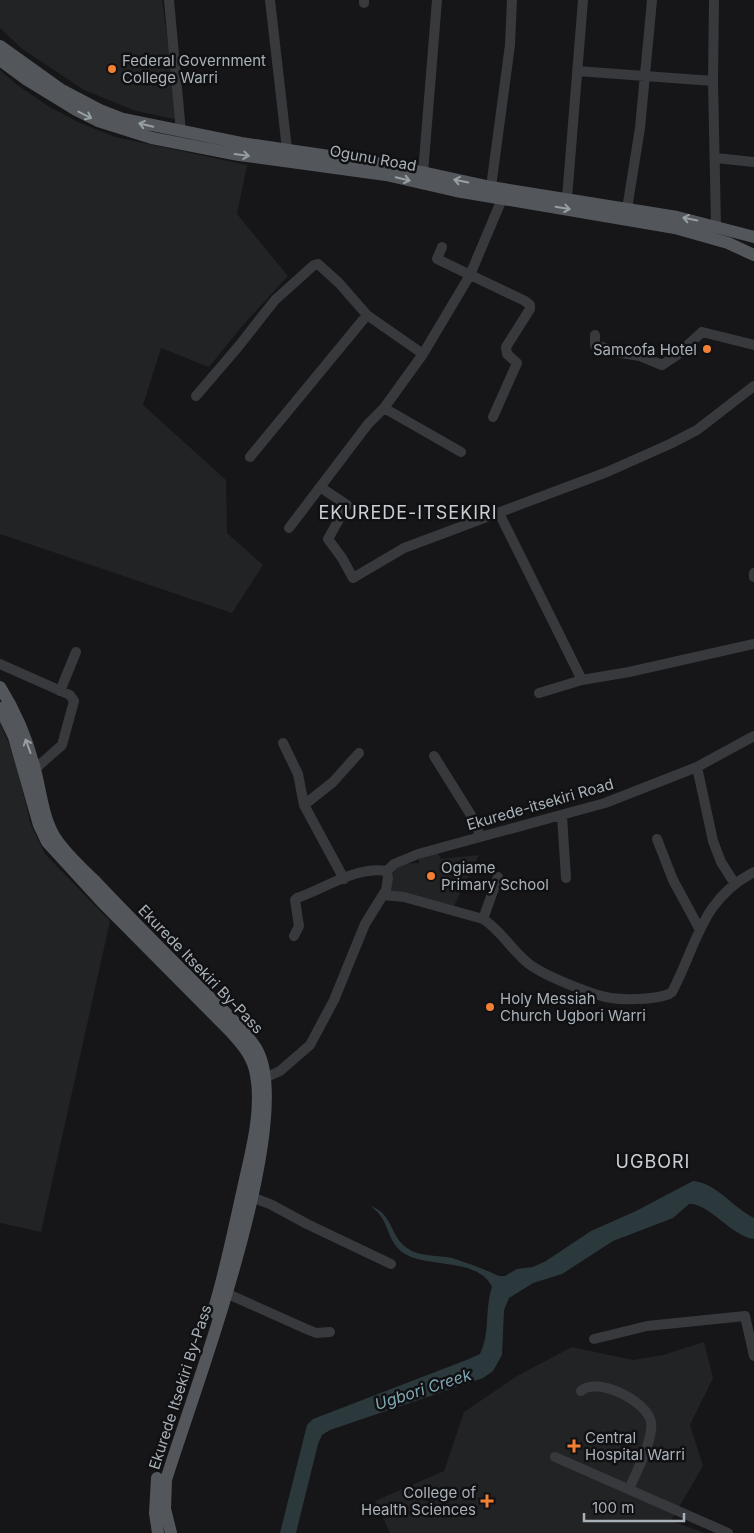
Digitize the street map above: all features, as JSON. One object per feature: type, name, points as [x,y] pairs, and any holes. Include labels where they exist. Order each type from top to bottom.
[{"type":"main road","name":"Ogunu Road","points":[[0,46],[60,89],[100,110],[123,119],[241,143],[287,149],[491,187],[536,199],[675,228],[728,243],[754,255]]},
{"type":"main road","name":"Ogunu Road","points":[[0,60],[27,80],[76,110],[98,121],[152,138],[240,155],[386,175],[502,199],[567,198],[716,226],[754,238]]},
{"type":"main road","name":"Ekurede Itsekiri By-Pass","points":[[0,687],[25,737],[35,768],[48,823],[56,840],[237,1026],[256,1049],[263,1066],[256,1118],[232,1242],[208,1327],[157,1479],[155,1513],[158,1533]]},
{"type":"main road","name":"Ekurede Itsekiri By-Pass","points":[[0,708],[14,737],[34,812],[47,842],[102,902],[246,1049],[261,1080],[264,1129],[251,1197],[228,1294],[166,1480],[165,1508],[171,1533]]},
{"type":"street","points":[[169,0],[182,132]]},
{"type":"street","points":[[270,0],[287,149]]},
{"type":"street","points":[[423,173],[437,0]]},
{"type":"street","points":[[491,187],[508,63],[512,0]]},
{"type":"street","points":[[567,198],[583,0]]},
{"type":"street","points":[[627,208],[640,128],[652,0]]},
{"type":"street","points":[[714,0],[713,81],[716,226]]},
{"type":"street","points":[[577,71],[713,81]]},
{"type":"street","points":[[716,158],[754,162]]},
{"type":"street","points":[[289,528],[368,424],[384,408],[423,354],[470,275],[502,199]]},
{"type":"street","points":[[442,248],[437,259],[525,300],[530,305],[530,309],[506,347],[507,354],[515,358],[517,362],[493,417]]},
{"type":"street","points":[[196,396],[238,348],[275,300],[314,265],[318,264],[324,267],[367,315],[423,354]]},
{"type":"street","points":[[250,458],[367,315]]},
{"type":"street","points":[[595,335],[596,345],[640,356],[662,365],[677,355],[702,332],[754,346]]},
{"type":"street","points":[[320,487],[346,505],[328,539],[342,558],[353,578],[404,548],[606,472],[670,444],[697,430],[754,386]]},
{"type":"street","points":[[384,408],[461,452]]},
{"type":"street","points":[[499,513],[582,680]]},
{"type":"street","points":[[539,693],[582,680],[629,672],[754,644]]},
{"type":"street","points":[[60,691],[76,652]]},
{"type":"street","points":[[0,664],[60,691],[74,701],[62,744],[35,768]]},
{"type":"street","name":"Ekurede-itsekiri Road","points":[[387,871],[394,864],[418,854],[605,803],[697,767],[754,736]]},
{"type":"street","points":[[283,743],[298,774],[304,805],[344,878]]},
{"type":"street","points":[[304,805],[333,782],[359,753]]},
{"type":"street","points":[[434,756],[474,820],[480,836]]},
{"type":"street","points":[[697,767],[713,841],[722,862],[735,884]]},
{"type":"street","points":[[562,816],[566,878]]},
{"type":"street","points":[[657,839],[673,880],[699,928]]},
{"type":"street","points":[[261,1080],[280,1071],[310,1045],[317,1028],[334,1000],[365,924],[383,895],[387,885],[387,871],[374,869],[344,878],[297,898],[295,900],[299,926],[294,936]]},
{"type":"street","points":[[383,895],[404,897],[483,919],[490,923],[521,958],[537,970],[612,998],[656,998],[672,992],[699,928],[713,905],[735,884],[754,872]]},
{"type":"street","points":[[483,919],[498,877]]},
{"type":"street","points":[[251,1197],[270,1204],[391,1264]]},
{"type":"street","points":[[228,1294],[304,1328],[316,1332],[330,1332]]},
{"type":"street","points":[[594,1339],[647,1326],[745,1316],[754,1356]]},
{"type":"street","points":[[581,1391],[592,1385],[604,1388],[634,1400],[643,1406],[649,1415],[652,1423],[650,1435],[629,1488]]},
{"type":"street","points":[[555,1457],[728,1533]]},
{"type":"shaded area","name":"Federal Government College Warri","points":[[0,0],[162,0],[179,120],[136,111],[84,90],[21,48],[0,28]]},
{"type":"shaded area","points":[[0,70],[16,84],[48,106],[80,123],[115,137],[247,165],[237,214],[288,276],[243,325],[209,367],[161,348],[143,405],[226,480],[227,533],[263,565],[232,613],[0,534]]},
{"type":"shaded area","points":[[0,723],[14,756],[31,825],[45,854],[110,921],[41,1232],[0,1223]]},
{"type":"shaded area","name":"Ogiame Primary School","points":[[438,853],[441,859],[479,855],[453,908],[393,894],[390,888],[395,864],[419,863],[419,854]]},
{"type":"shaded area","name":"Central Hospital Warri","points":[[704,1342],[713,1378],[690,1425],[703,1466],[671,1521],[705,1533],[390,1533],[375,1501],[444,1471],[464,1412],[517,1376],[572,1347],[633,1360],[663,1355]]},
{"type":"water","name":"Ugbori Creek","points":[[693,1181],[710,1186],[754,1218],[754,1239],[745,1237],[704,1208],[689,1204],[673,1218],[613,1241],[562,1274],[533,1283],[509,1298],[504,1310],[502,1355],[493,1371],[483,1378],[330,1430],[322,1435],[318,1444],[296,1533],[280,1533],[307,1425],[313,1419],[469,1359],[480,1354],[483,1346],[492,1287],[486,1278],[465,1268],[427,1261],[405,1254],[394,1243],[382,1217],[370,1206],[383,1214],[401,1243],[412,1251],[452,1258],[499,1276],[505,1276],[517,1269],[533,1267],[546,1261],[591,1231],[636,1211]]},
{"type":"place","name":"Federal Government College Warri","points":[[112,69]]},
{"type":"place","name":"Samcofa Hotel","points":[[707,349]]},
{"type":"place","name":"Ogiame Primary School","points":[[431,876]]},
{"type":"place","name":"Holy Messiah Church Ugbori Warri","points":[[490,1007]]},
{"type":"place","name":"Central Hospital Warri","points":[[574,1446]]},
{"type":"place","name":"College of Health Sciences","points":[[487,1501]]},
{"type":"district","name":"EKUREDE-ITSEKIRI","points":[[408,512]]},
{"type":"district","name":"UGBORI","points":[[653,1161]]}]
